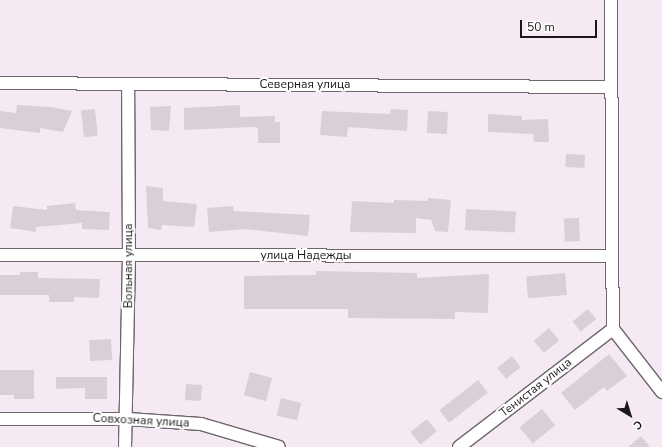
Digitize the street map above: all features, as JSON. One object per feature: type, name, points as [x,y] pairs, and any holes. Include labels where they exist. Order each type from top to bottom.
[{"type":"street","points":[[611,0],[610,87],[613,329],[662,392]]},
{"type":"street","name":"Северная улица","points":[[0,83],[610,87]]},
{"type":"street","name":"Вольная улица","points":[[125,447],[128,419],[128,85]]},
{"type":"street","name":"улица Надежды","points":[[0,255],[612,256]]},
{"type":"street","name":"Тенистая улица","points":[[459,447],[613,329]]},
{"type":"street","name":"Совхозная улица","points":[[0,419],[128,419],[202,424],[279,447]]},
{"type":"building","points":[[17,105],[51,107],[72,111],[63,132],[40,128],[40,133],[0,128],[0,111],[16,113]]},
{"type":"building","points":[[240,105],[240,117],[275,116],[275,122],[280,122],[280,143],[258,143],[258,128],[253,127],[184,130],[184,108]]},
{"type":"building","points":[[171,106],[169,131],[151,130],[150,107]]},
{"type":"building","points":[[95,109],[98,136],[84,137],[81,110]]},
{"type":"building","points":[[391,109],[408,110],[407,131],[348,127],[347,137],[320,135],[322,111],[390,114]]},
{"type":"building","points":[[428,111],[448,112],[447,134],[427,133]]},
{"type":"building","points":[[488,114],[522,116],[522,120],[548,119],[549,142],[534,142],[533,134],[488,132]]},
{"type":"building","points":[[566,154],[585,155],[584,168],[565,167]]},
{"type":"building","points":[[146,186],[163,188],[163,201],[197,204],[194,227],[162,225],[161,230],[148,228]]},
{"type":"building","points":[[428,198],[451,200],[448,232],[435,231],[431,220],[416,218],[416,233],[350,232],[352,201],[394,203],[394,200],[428,201]]},
{"type":"building","points":[[75,203],[76,210],[110,212],[109,230],[82,229],[82,223],[36,227],[36,232],[10,228],[13,206],[47,210],[47,206]]},
{"type":"building","points":[[233,206],[234,211],[310,215],[308,236],[244,229],[209,232],[207,208]]},
{"type":"building","points":[[466,209],[516,212],[515,233],[465,230]]},
{"type":"building","points":[[579,218],[580,241],[565,242],[564,219]]},
{"type":"building","points":[[316,271],[417,273],[417,278],[489,274],[488,313],[455,312],[455,319],[348,318],[348,309],[244,309],[244,276],[316,275]]},
{"type":"building","points":[[20,272],[38,272],[38,278],[100,279],[99,298],[74,297],[74,302],[49,302],[49,295],[0,295],[0,275],[20,275]]},
{"type":"building","points":[[565,273],[567,295],[528,298],[526,276]]},
{"type":"building","points":[[588,309],[596,319],[581,332],[572,322]]},
{"type":"building","points":[[549,328],[559,340],[544,353],[534,341]]},
{"type":"building","points":[[111,339],[112,360],[90,361],[89,340]]},
{"type":"building","points":[[609,354],[627,376],[607,391],[604,387],[575,410],[561,393]]},
{"type":"building","points":[[512,356],[521,367],[506,379],[497,368]]},
{"type":"building","points":[[0,370],[34,370],[34,399],[14,399],[14,395],[0,395]]},
{"type":"building","points":[[250,372],[272,378],[266,401],[244,395]]},
{"type":"building","points":[[56,377],[107,377],[107,399],[85,399],[85,388],[56,389]]},
{"type":"building","points":[[478,380],[488,393],[449,423],[439,410]]},
{"type":"building","points":[[186,384],[202,385],[201,401],[185,400]]},
{"type":"building","points":[[281,398],[301,403],[297,421],[277,415]]},
{"type":"building","points":[[542,409],[555,425],[533,444],[519,427]]},
{"type":"building","points":[[427,419],[437,432],[420,445],[410,432]]},
{"type":"building","points":[[641,436],[650,447],[628,447]]}]
